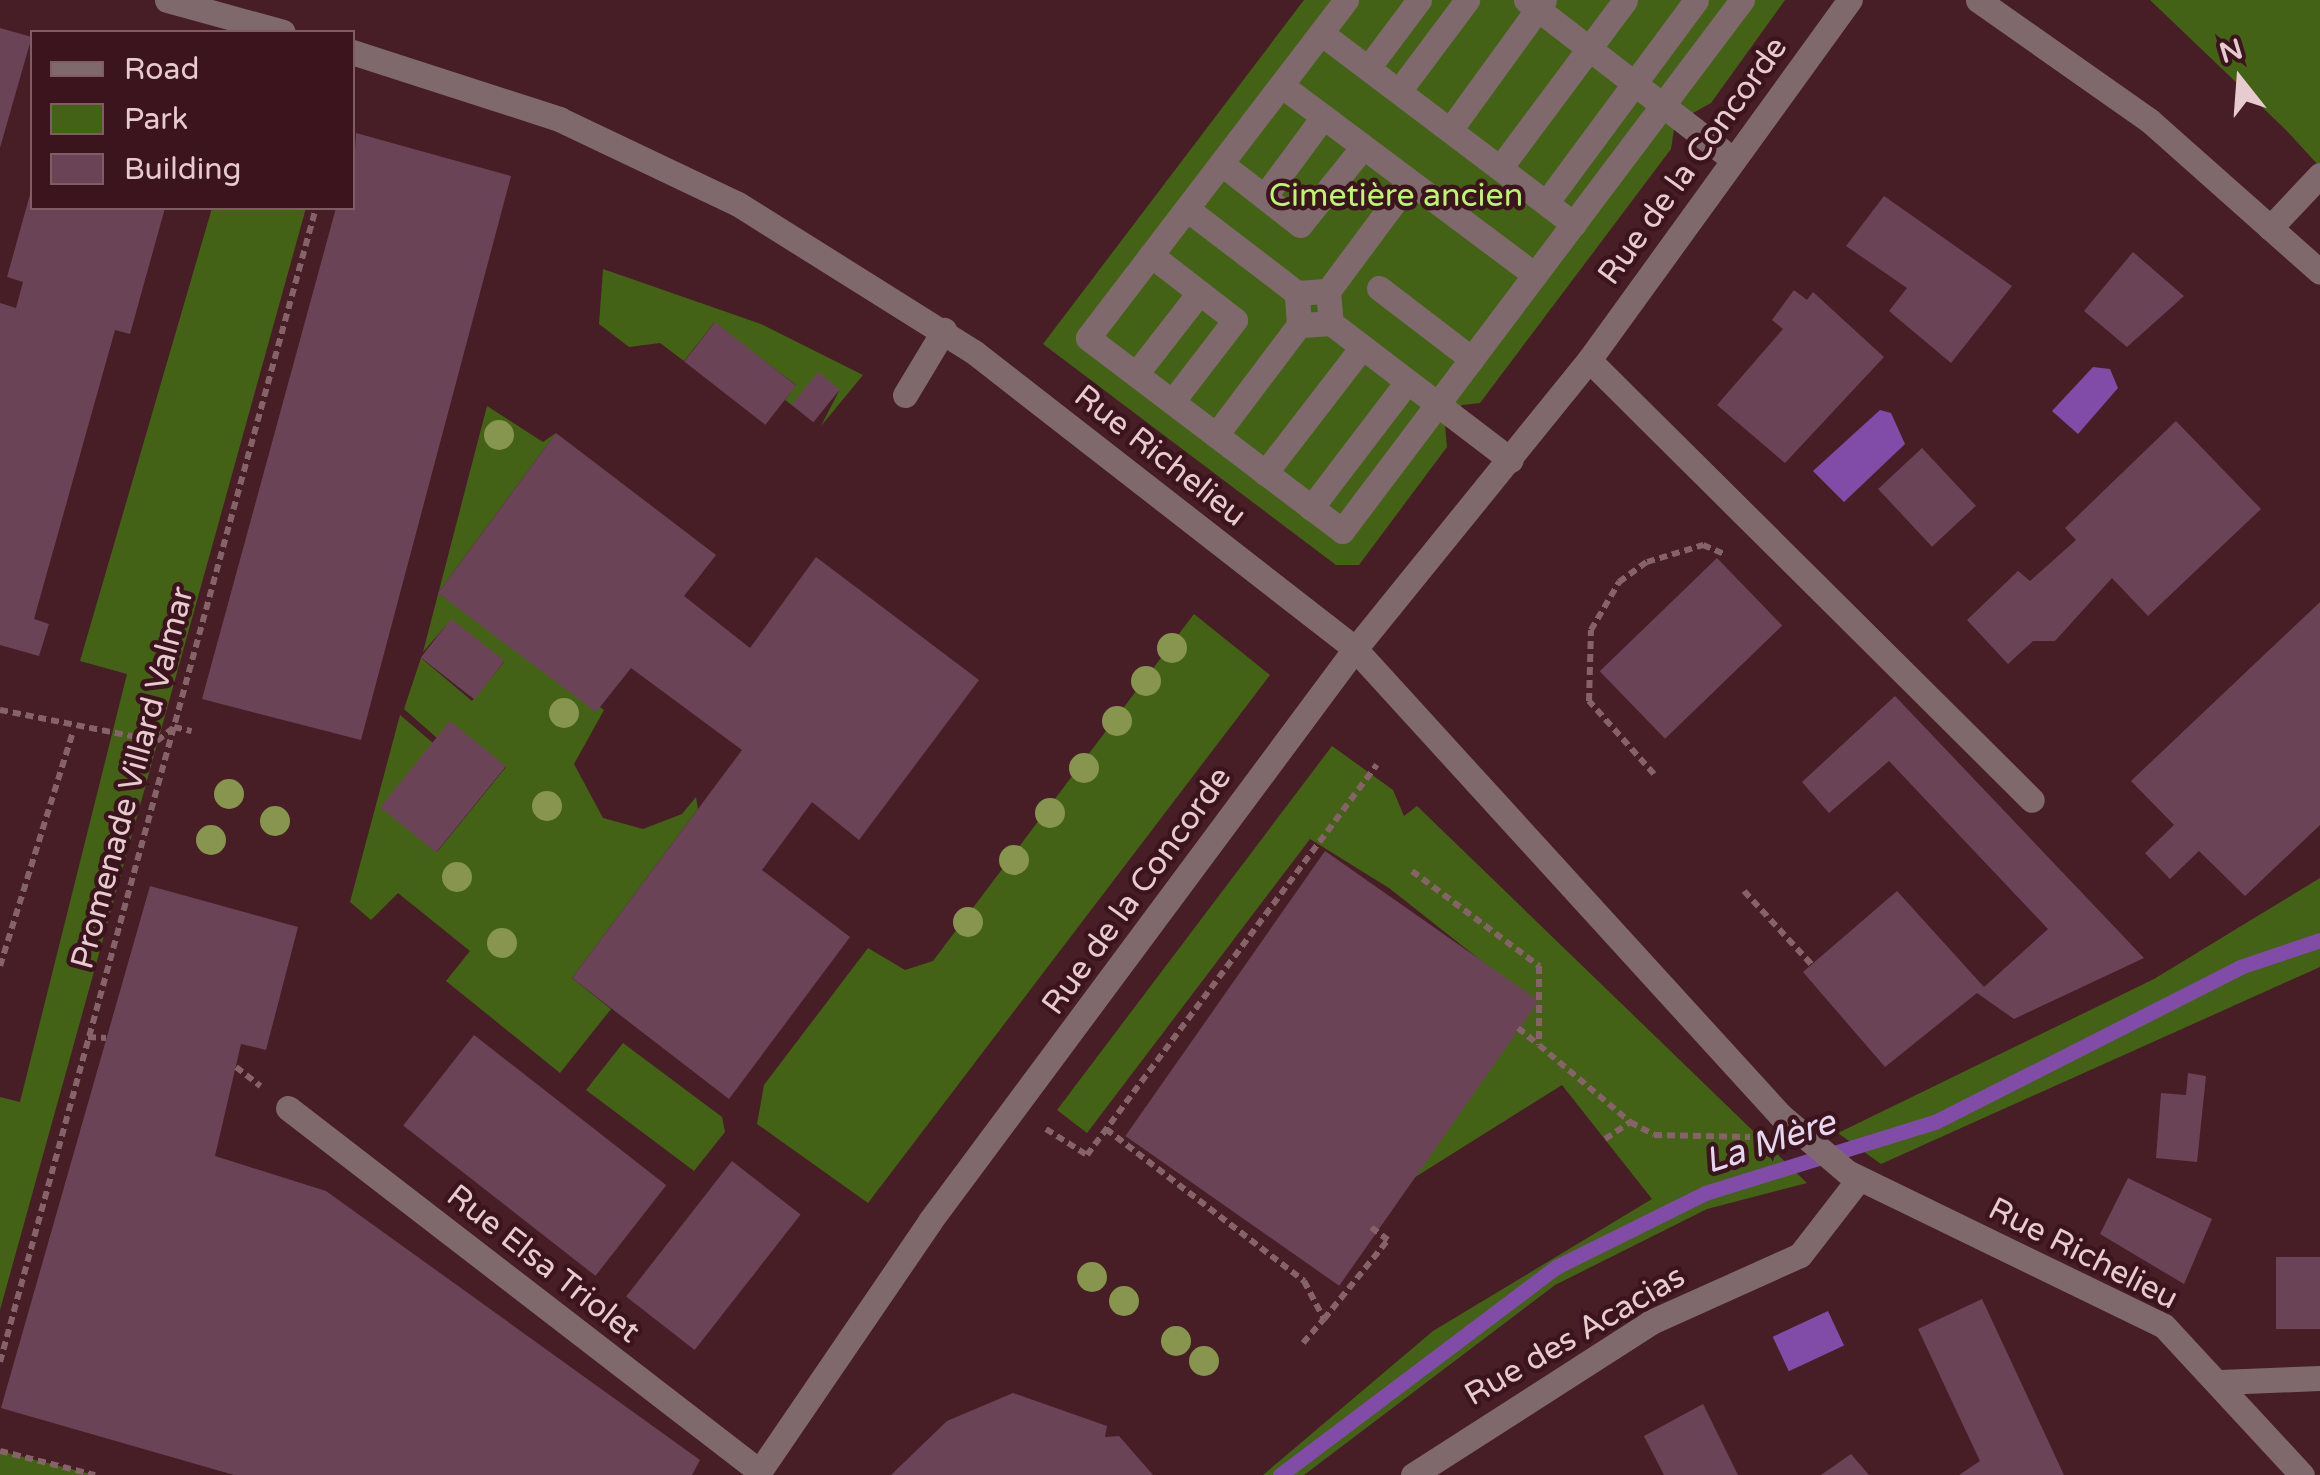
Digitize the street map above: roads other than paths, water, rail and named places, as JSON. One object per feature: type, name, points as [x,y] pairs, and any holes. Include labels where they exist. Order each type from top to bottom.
[{"type":"street","points":[[167,0],[276,30]]},
{"type":"street","points":[[1346,0],[1088,338],[1342,531],[1742,0]]},
{"type":"street","points":[[1368,68],[1419,0]]},
{"type":"street","points":[[1398,91],[1467,0]]},
{"type":"street","points":[[1500,168],[1624,0]]},
{"type":"street","points":[[1546,203],[1696,0]]},
{"type":"street","name":"Rue de la Concorde","points":[[758,1473],[930,1221],[1355,649],[1590,360],[1850,0]]},
{"type":"street","points":[[1978,0],[2150,121],[2320,272]]},
{"type":"street","points":[[1450,130],[1536,3],[1734,160]]},
{"type":"street","points":[[1321,33],[1574,224]]},
{"type":"street","name":"Rue Richelieu","points":[[355,53],[579,128],[738,204],[944,330],[1355,649],[1780,1114],[1852,1176],[2164,1326],[2220,1382],[2302,1475]]},
{"type":"street","points":[[1281,86],[1535,275]]},
{"type":"street","points":[[1264,197],[1324,117]]},
{"type":"street","points":[[1222,164],[1300,225],[1363,147]]},
{"type":"street","points":[[2270,228],[2320,175]]},
{"type":"street","points":[[1331,322],[1328,291],[1409,182]]},
{"type":"street","points":[[1187,208],[1296,294],[1328,291]]},
{"type":"street","points":[[1151,255],[1235,320],[1172,402]]},
{"type":"street","points":[[1379,288],[1472,359]]},
{"type":"street","points":[[1136,374],[1199,293]]},
{"type":"street","points":[[1216,435],[1299,325],[1296,294]]},
{"type":"street","points":[[1299,325],[1331,322],[1511,460]]},
{"type":"street","points":[[905,395],[944,330]]},
{"type":"street","points":[[1265,473],[1362,347]]},
{"type":"street","points":[[1590,360],[2032,800]]},
{"type":"street","points":[[1311,508],[1408,382]]},
{"type":"street","name":"Rue Elsa Triolet","points":[[288,1108],[758,1473]]},
{"type":"street","name":"Rue des Acacias","points":[[1413,1475],[1651,1322],[1800,1255],[1852,1176]]},
{"type":"street","points":[[2220,1382],[2320,1378]]},
{"type":"waterway","name":"La Mère","points":[[1280,1475],[1556,1267],[1705,1193],[1935,1122],[2240,967],[2320,940]]},
{"type":"park label","name":"Cimetière ancien","points":[[1396,196]]}]
